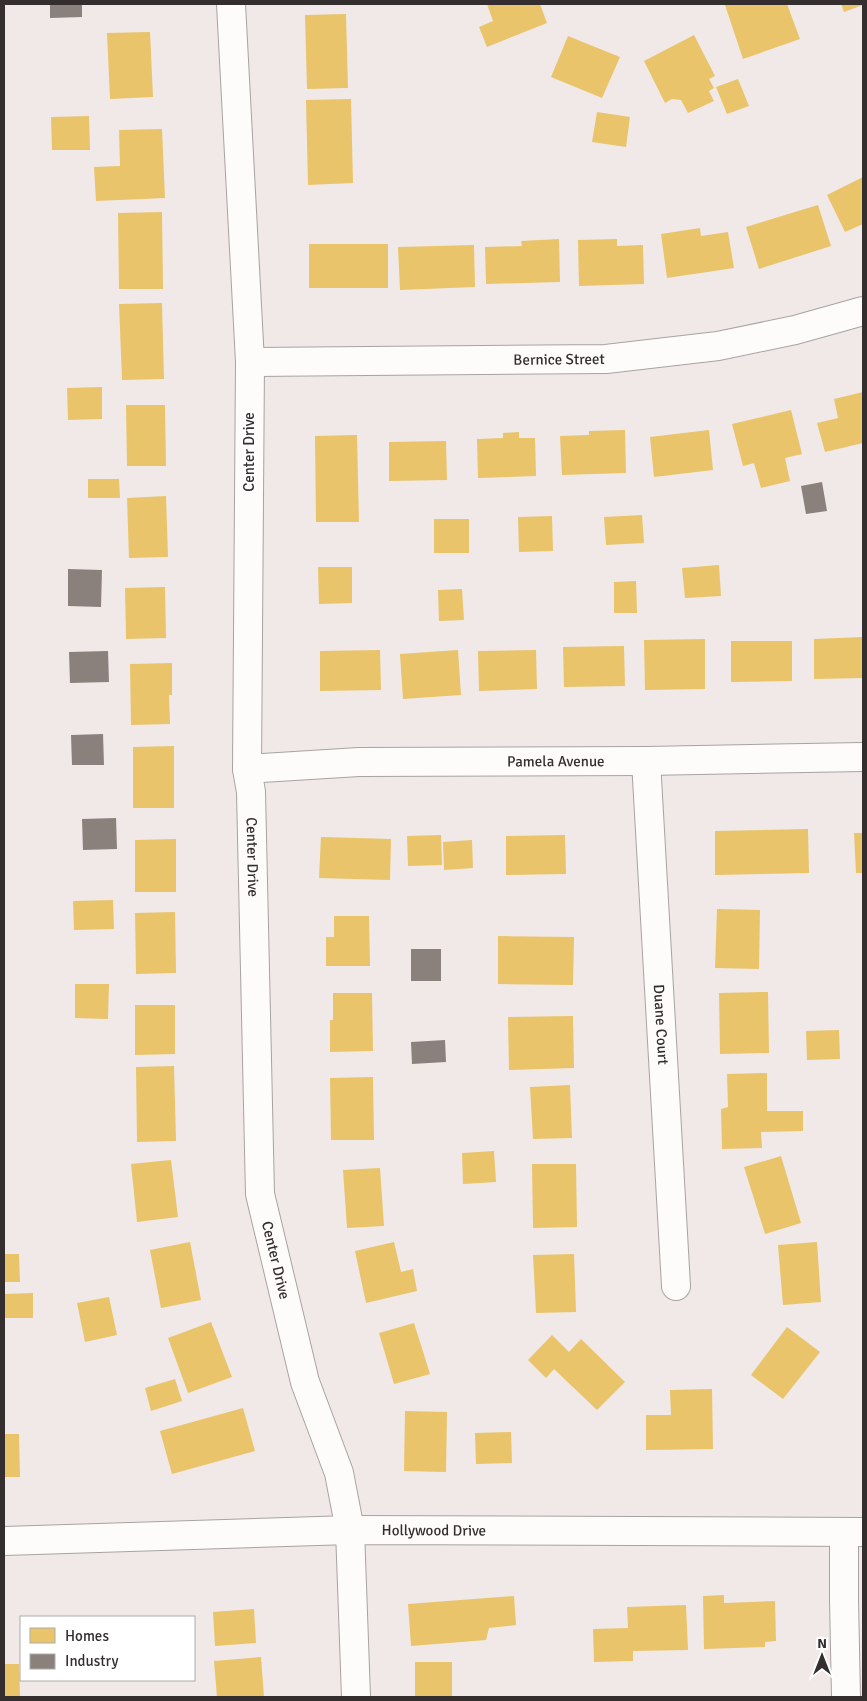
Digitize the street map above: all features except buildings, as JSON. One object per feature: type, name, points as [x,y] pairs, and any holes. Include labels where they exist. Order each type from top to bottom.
[{"type":"street","name":"Center Drive","points":[[231,4],[250,362],[247,769],[251,792],[260,1194],[305,1382],[339,1473],[350,1530],[356,1697]]},
{"type":"street","name":"Bernice Street","points":[[250,362],[606,359],[718,346],[795,330],[863,311]]},
{"type":"street","name":"Pamela Avenue","points":[[247,769],[359,762],[646,761],[863,757]]},
{"type":"street","name":"Duane Court","points":[[646,761],[676,1286]]},
{"type":"street","name":"Hollywood Drive","points":[[4,1541],[350,1530],[854,1532]]},
{"type":"street","points":[[846,1697],[844,1600],[854,1532]]}]
